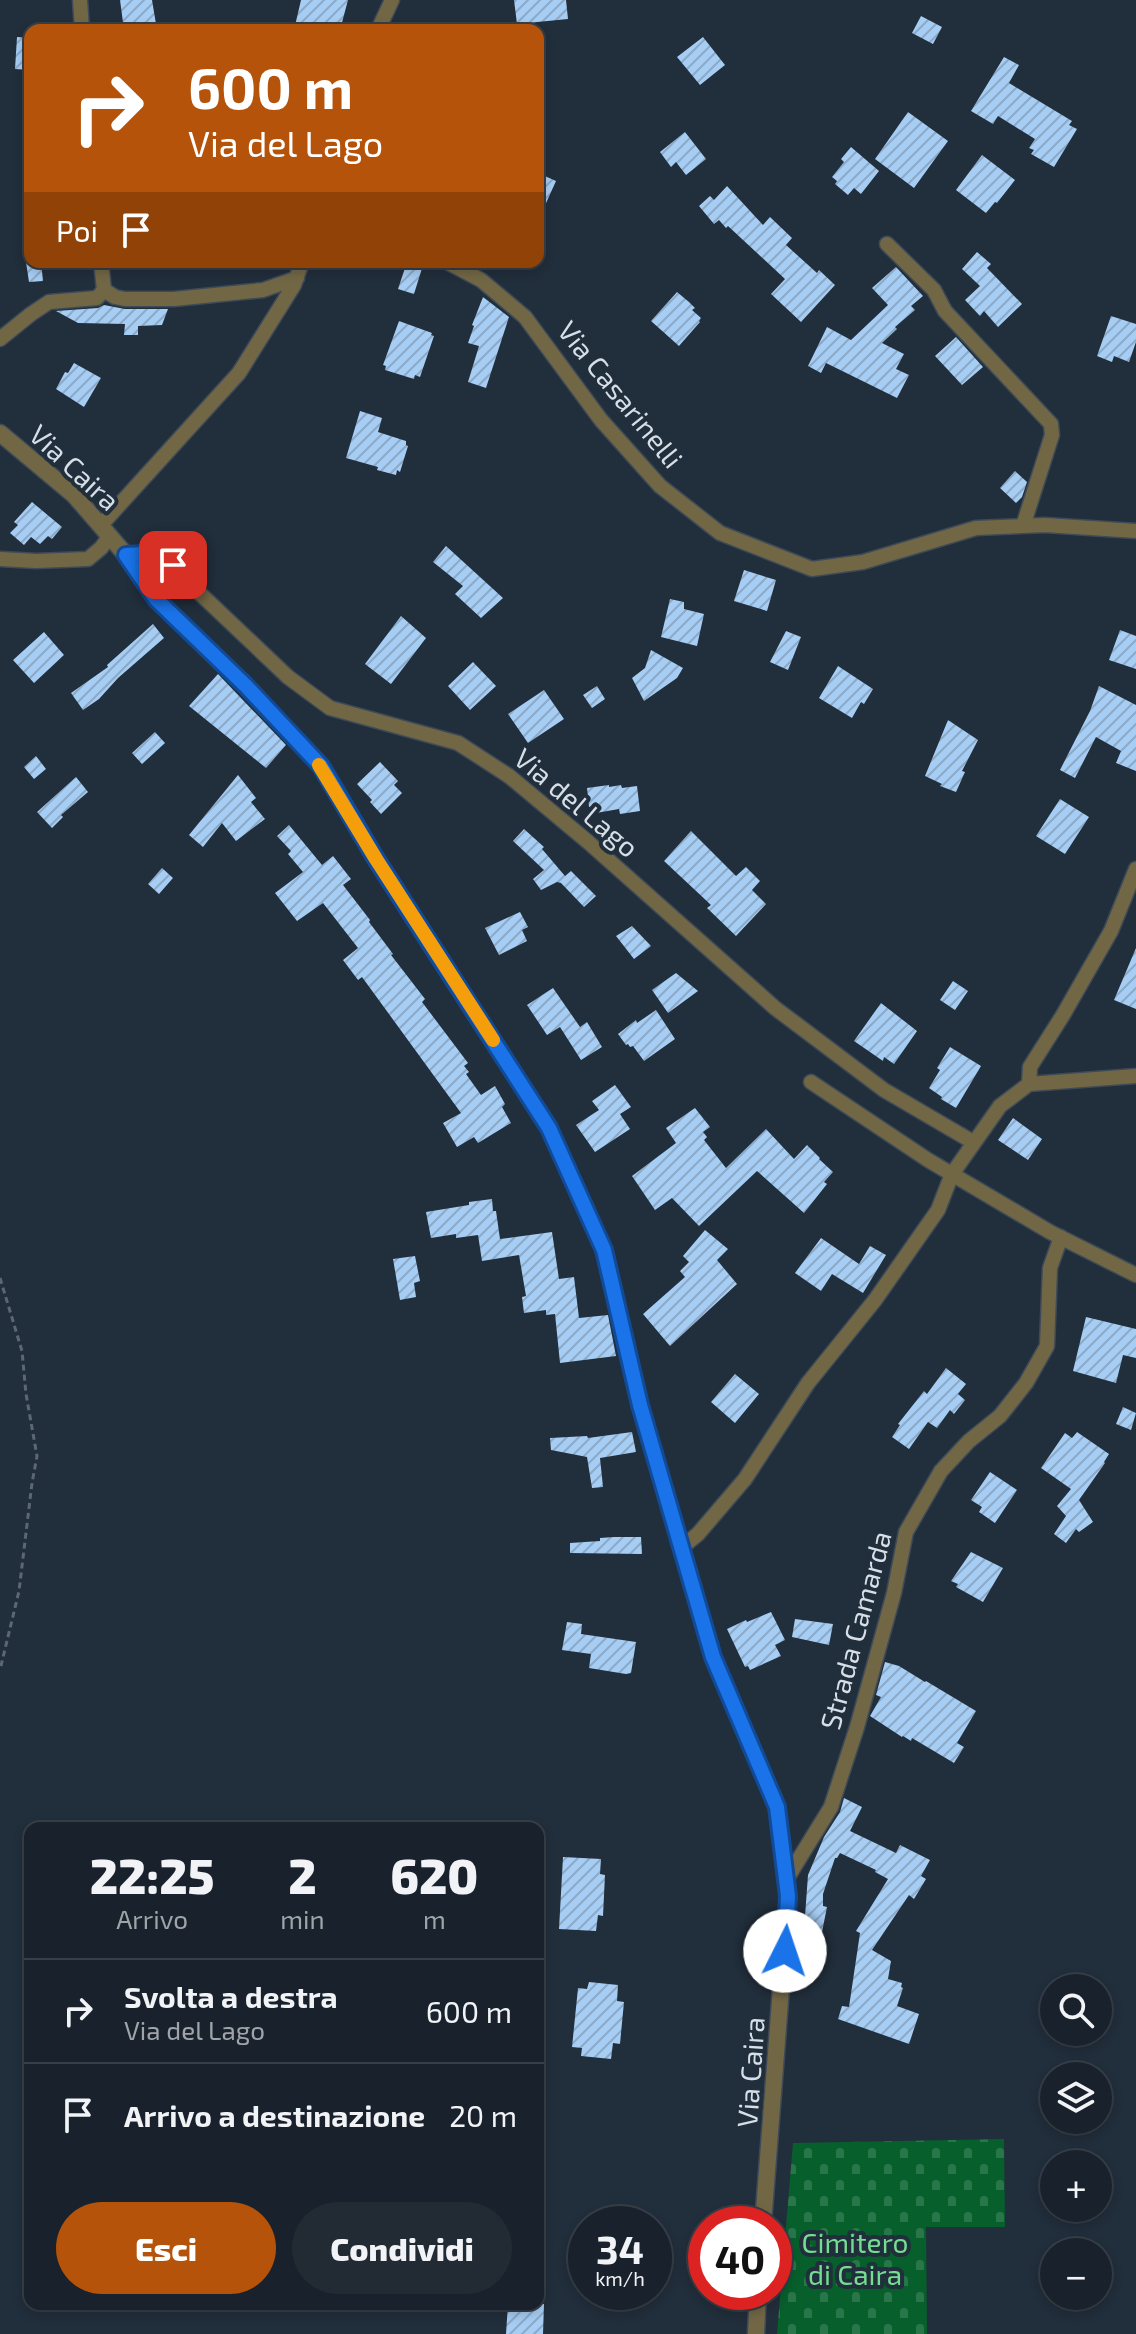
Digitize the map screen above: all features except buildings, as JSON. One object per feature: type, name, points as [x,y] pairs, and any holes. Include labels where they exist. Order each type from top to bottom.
[{"type":"street","points":[[80,0],[82,24]]},
{"type":"street","points":[[381,24],[392,0]]},
{"type":"street","points":[[887,244],[934,290],[945,311],[1051,424],[1052,435],[1023,526]]},
{"type":"street","points":[[0,339],[49,302],[97,298],[104,290],[102,268]]},
{"type":"street","points":[[0,559],[88,559],[101,548],[106,531],[239,373],[300,268]]},
{"type":"street","name":"Via Casarinelli","points":[[458,268],[481,280],[525,317],[601,420],[660,486],[720,533],[812,569],[863,562],[976,528],[1045,525],[1136,531]]},
{"type":"street","points":[[104,290],[125,299],[174,299],[263,290],[297,278]]},
{"type":"street","name":"Via Caira","points":[[0,433],[74,495],[126,555],[156,599],[246,686],[321,766],[376,859],[549,1128],[604,1250],[640,1405],[713,1657],[777,1807],[788,1896],[764,2206]]},
{"type":"street","name":"Via del Lago","points":[[126,555],[143,554],[173,565],[288,677],[330,708],[458,743],[509,776],[775,1008],[884,1090],[973,1142]]},
{"type":"street","points":[[1029,1084],[1030,1067],[1111,931],[1136,869]]},
{"type":"street","points":[[681,1548],[698,1534],[745,1479],[808,1383],[875,1300],[938,1210],[952,1174],[1000,1106],[1029,1084],[1136,1076]]},
{"type":"street","points":[[811,1082],[952,1174],[1061,1237],[1136,1275]]},
{"type":"street","name":"Strada Camarda","points":[[786,1880],[831,1807],[894,1593],[906,1532],[941,1471],[969,1441],[1000,1416],[1026,1383],[1047,1346],[1050,1268],[1061,1237]]},
{"type":"street","points":[[756,2334],[757,2310]]},
{"type":"path","points":[[0,1278],[22,1351],[37,1456],[19,1591],[0,1670]]},
{"type":"green space","name":"Cimitero di Caira","points":[[1004,2139],[1005,2227],[926,2227],[927,2334],[777,2334],[779,2310],[792,2310],[792,2206],[788,2206],[793,2143]]},
{"type":"slow traffic","points":[[319,765],[493,1040]]},
{"type":"route","points":[[173,565],[143,554],[126,555],[156,599],[246,686],[321,766],[376,859],[549,1128],[604,1250],[640,1405],[713,1657],[777,1807],[788,1896],[785,1951]]}]
